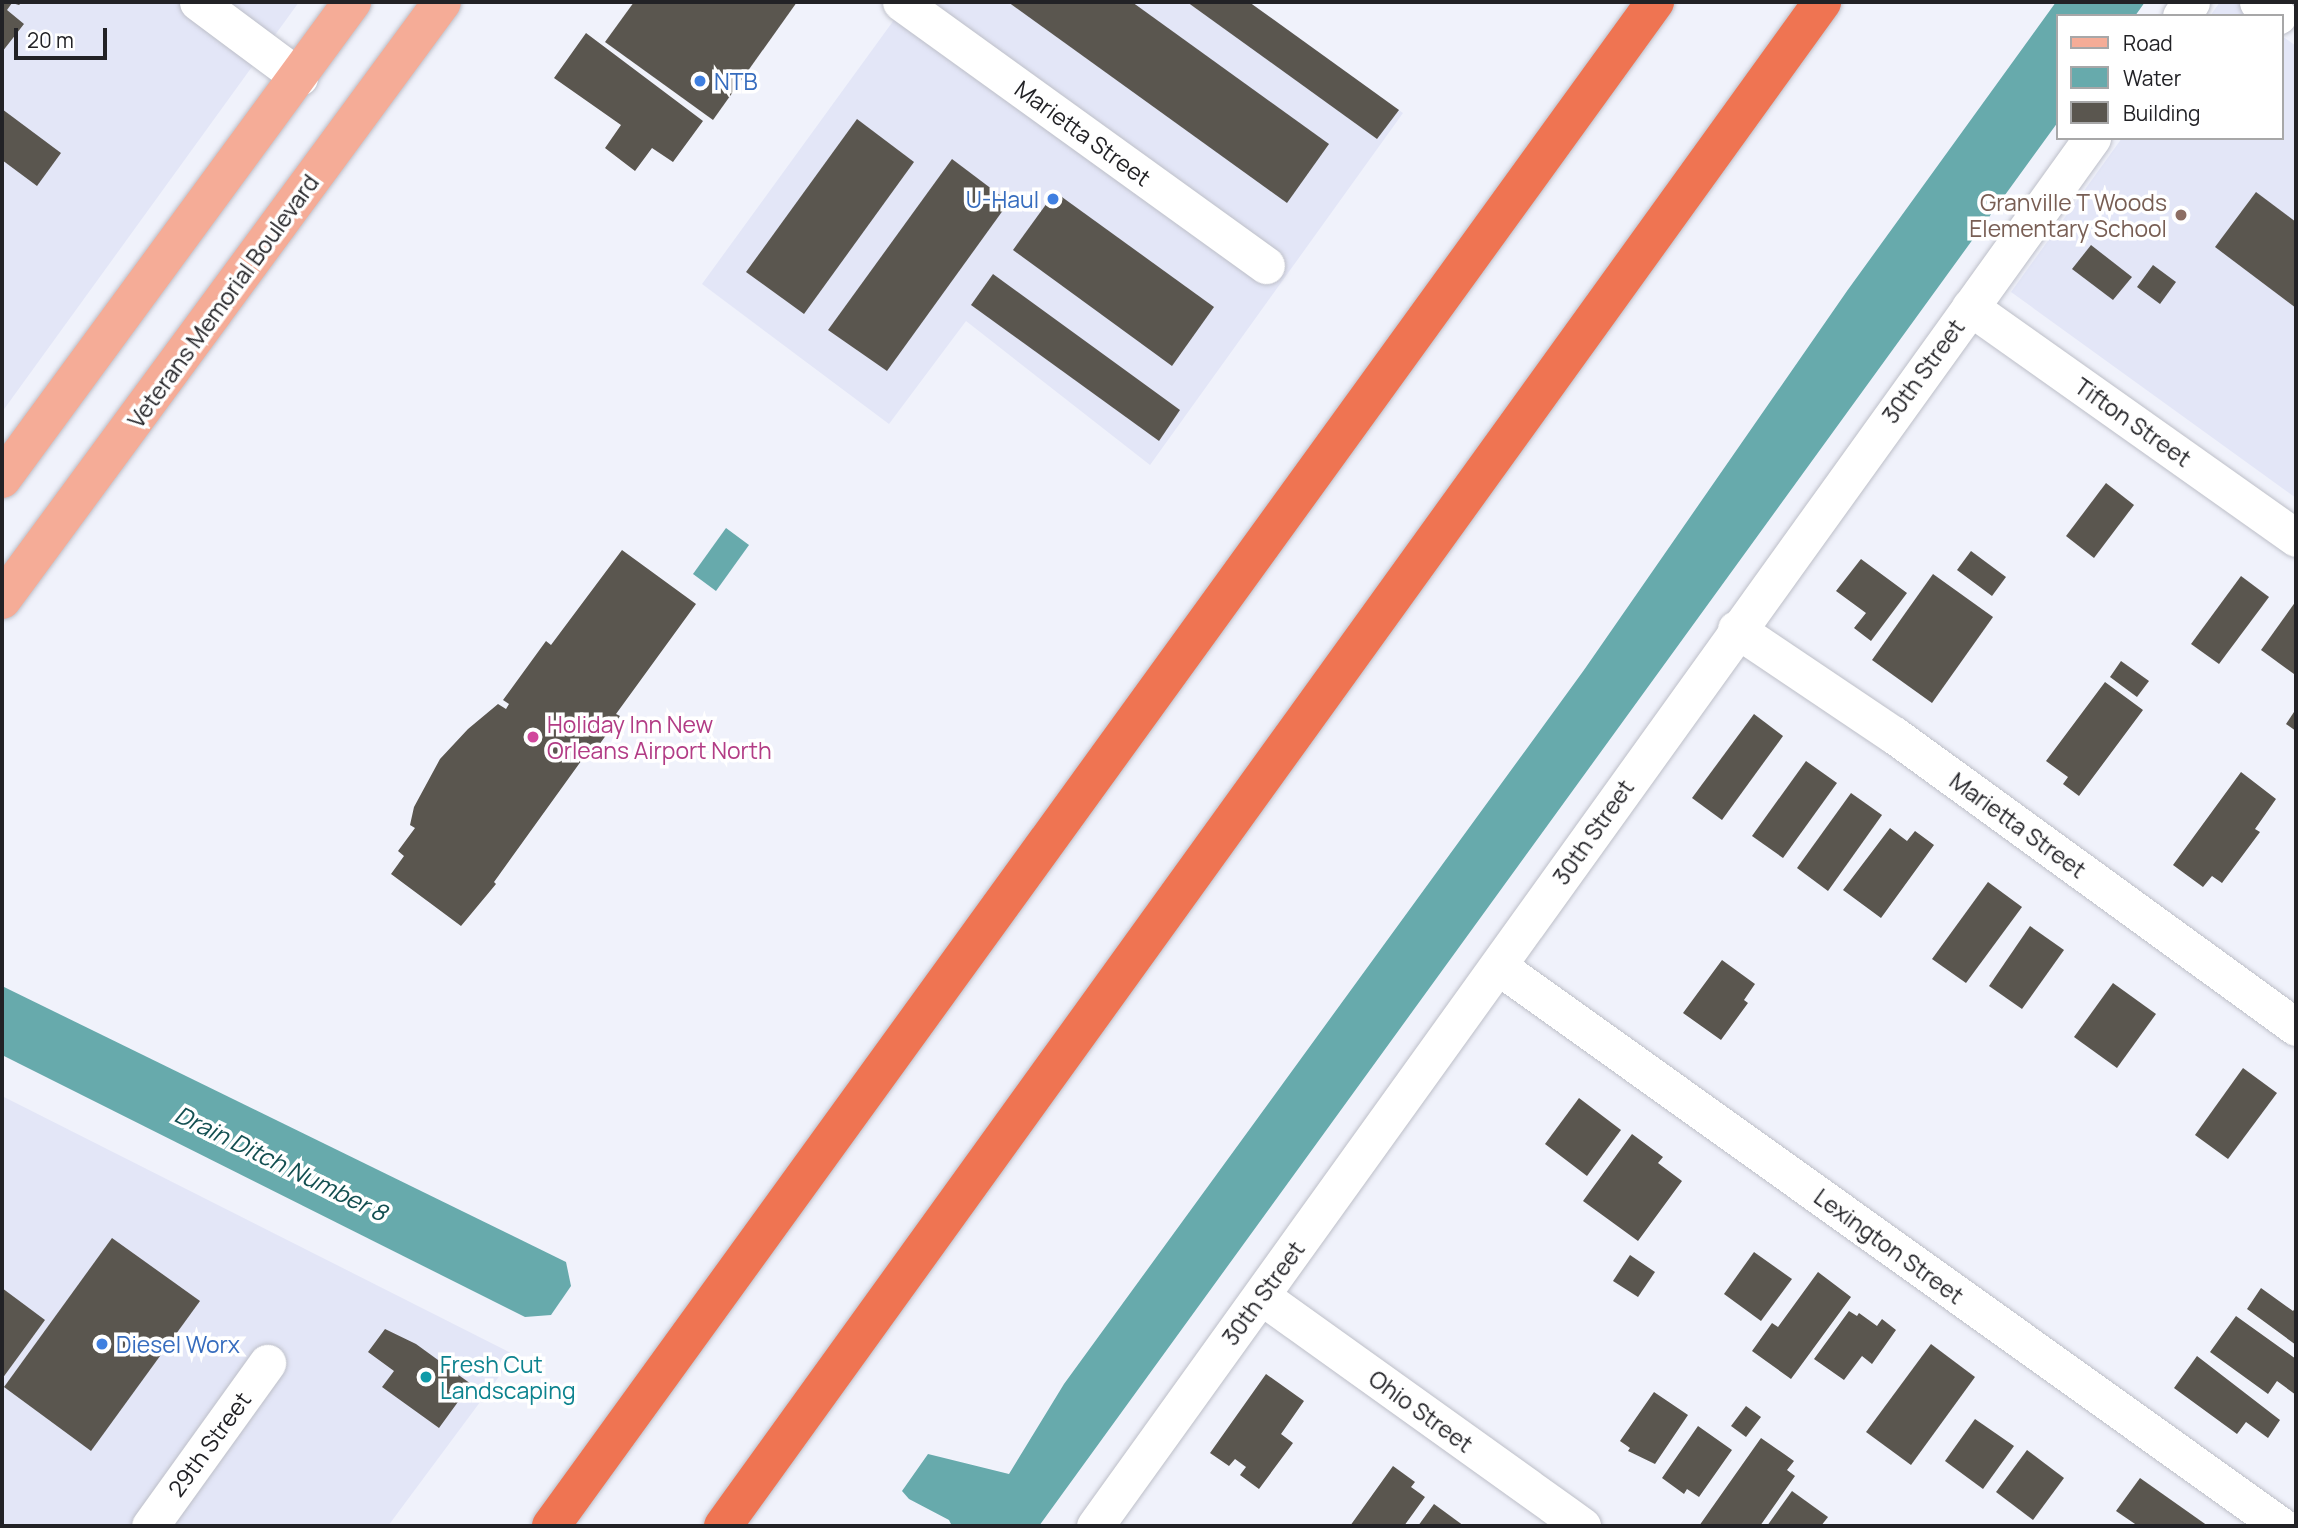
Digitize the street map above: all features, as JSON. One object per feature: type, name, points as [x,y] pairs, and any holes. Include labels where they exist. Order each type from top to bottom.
[{"type":"highway","points":[[551,1526],[1655,2]]},
{"type":"highway","points":[[723,1526],[1822,2]]},
{"type":"main road","points":[[2,479],[352,2]]},
{"type":"main road","name":"Veterans Memorial Boulevard","points":[[2,600],[442,2]]},
{"type":"street","points":[[198,2],[299,77]]},
{"type":"street","name":"Marietta Street","points":[[901,2],[1266,265]]},
{"type":"street","points":[[2258,2],[2275,14]]},
{"type":"street","name":"30th Street","points":[[1095,1526],[1498,966],[1736,629],[2091,140]]},
{"type":"street","name":"Tifton Street","points":[[1970,307],[2296,538]]},
{"type":"street","name":"Marietta Street","points":[[1736,629],[1894,735],[2296,1027]]},
{"type":"street","name":"Lexington Street","points":[[1498,966],[2283,1526]]},
{"type":"street","name":"Ohio Street","points":[[1261,1296],[1581,1526]]},
{"type":"street","name":"29th Street","points":[[150,1526],[267,1363]]},
{"type":"street","points":[[2283,1526],[2296,1512]]},
{"type":"shaded area","points":[[2,2],[299,2],[2,412]]},
{"type":"shaded area","name":"U-Haul","points":[[907,2],[1249,2],[1403,113],[1150,465],[966,321],[889,424],[702,284]]},
{"type":"shaded area","points":[[2220,2],[2235,2],[2251,14],[2211,14]]},
{"type":"shaded area","name":"Granville T Woods Elementary School","points":[[2284,37],[2296,46],[2296,498],[2011,292],[2121,140],[2284,140]]},
{"type":"shaded area","points":[[2,1096],[515,1355],[388,1526],[2,1526]]},
{"type":"water","points":[[2056,2],[2145,2],[2136,14],[2056,14],[2056,125],[1039,1526],[952,1526],[949,1520],[909,1499],[902,1491],[928,1454],[1009,1474],[1064,1384],[1584,670],[1847,291]]},
{"type":"water","points":[[726,528],[749,545],[716,591],[693,574]]},
{"type":"water","name":"Drain Ditch Number 8","points":[[2,986],[566,1262],[571,1286],[551,1315],[525,1317],[2,1055]]},
{"type":"building","points":[[2,2],[22,2],[19,5],[12,3],[7,10],[24,24],[2,52]]},
{"type":"building","name":"NTB","points":[[634,2],[797,2],[713,120],[605,42]]},
{"type":"building","points":[[1008,2],[1132,2],[1329,144],[1287,203]]},
{"type":"building","points":[[1187,2],[1249,2],[1399,110],[1377,139]]},
{"type":"building","points":[[586,33],[703,121],[673,162],[652,148],[635,171],[605,148],[621,125],[554,78]]},
{"type":"building","points":[[2,109],[61,153],[37,186],[2,160]]},
{"type":"building","points":[[857,119],[914,162],[804,314],[746,272]]},
{"type":"building","points":[[952,159],[1009,202],[887,371],[828,330]]},
{"type":"building","points":[[1055,192],[1214,307],[1172,366],[1013,250]]},
{"type":"building","points":[[2256,192],[2296,222],[2296,308],[2215,247]]},
{"type":"building","points":[[2091,245],[2132,277],[2113,300],[2072,269]]},
{"type":"building","points":[[2153,265],[2176,282],[2160,304],[2137,287]]},
{"type":"building","points":[[993,274],[1180,410],[1159,441],[971,305]]},
{"type":"building","points":[[2106,483],[2134,505],[2094,558],[2066,536]]},
{"type":"building","name":"Holiday Inn New Orleans Airport North","points":[[622,550],[696,604],[616,714],[620,716],[588,760],[584,757],[494,882],[496,884],[461,926],[391,874],[404,856],[398,851],[415,828],[410,825],[414,807],[440,759],[468,729],[498,704],[506,709],[509,704],[503,700],[546,641],[551,645]]},
{"type":"building","points":[[1971,551],[2006,577],[1992,596],[1957,570]]},
{"type":"building","points":[[1861,559],[1907,593],[1871,641],[1854,628],[1866,613],[1836,591]]},
{"type":"building","points":[[1933,574],[1993,617],[1932,703],[1872,660]]},
{"type":"building","points":[[2241,576],[2269,597],[2219,664],[2191,644]]},
{"type":"building","points":[[2296,601],[2296,671],[2294,674],[2261,650]]},
{"type":"building","points":[[2121,661],[2149,681],[2137,697],[2110,677]]},
{"type":"building","points":[[2105,682],[2143,710],[2079,796],[2063,784],[2068,777],[2046,761]]},
{"type":"building","points":[[2296,709],[2296,731],[2286,724]]},
{"type":"building","points":[[1754,714],[1783,736],[1722,820],[1692,798]]},
{"type":"building","points":[[1806,761],[1837,783],[1783,858],[1752,836]]},
{"type":"building","points":[[2241,772],[2276,799],[2255,829],[2260,832],[2222,883],[2212,876],[2203,887],[2173,865]]},
{"type":"building","points":[[1851,793],[1882,815],[1828,891],[1797,868]]},
{"type":"building","points":[[1890,828],[1907,841],[1915,831],[1934,845],[1881,918],[1843,890]]},
{"type":"building","points":[[1988,882],[2022,907],[1966,983],[1932,959]]},
{"type":"building","points":[[2030,926],[2064,950],[2022,1009],[1989,986]]},
{"type":"building","points":[[1722,960],[1755,984],[1744,1000],[1748,1003],[1721,1040],[1683,1013]]},
{"type":"building","points":[[2113,983],[2156,1014],[2117,1068],[2074,1037]]},
{"type":"building","points":[[2243,1068],[2277,1093],[2228,1159],[2195,1135]]},
{"type":"building","points":[[1579,1098],[1621,1130],[1587,1176],[1545,1144]]},
{"type":"building","points":[[1632,1134],[1663,1157],[1658,1163],[1682,1181],[1638,1241],[1583,1201]]},
{"type":"building","name":"Diesel Worx","points":[[112,1238],[200,1301],[91,1451],[4,1387]]},
{"type":"building","points":[[1754,1252],[1792,1279],[1761,1321],[1724,1294]]},
{"type":"building","points":[[1630,1255],[1655,1272],[1638,1297],[1613,1281]]},
{"type":"building","points":[[1818,1272],[1851,1297],[1791,1379],[1752,1351],[1772,1323],[1778,1327]]},
{"type":"building","points":[[2,1288],[45,1320],[2,1379]]},
{"type":"building","points":[[2261,1288],[2293,1311],[2296,1307],[2296,1345],[2247,1309]]},
{"type":"building","points":[[1849,1311],[1857,1316],[1859,1313],[1877,1326],[1882,1319],[1896,1330],[1872,1364],[1862,1356],[1844,1380],[1814,1359]]},
{"type":"building","points":[[2236,1316],[2296,1359],[2296,1395],[2277,1381],[2268,1394],[2210,1352]]},
{"type":"building","name":"Fresh Cut Landscaping","points":[[385,1329],[416,1344],[471,1384],[439,1428],[382,1387],[394,1371],[368,1352]]},
{"type":"building","points":[[1931,1344],[1975,1377],[1911,1465],[1866,1432]]},
{"type":"building","points":[[2197,1356],[2280,1420],[2268,1438],[2246,1422],[2237,1434],[2174,1388]]},
{"type":"building","points":[[1266,1374],[1304,1401],[1281,1434],[1293,1443],[1259,1489],[1240,1475],[1246,1467],[1235,1459],[1229,1466],[1210,1453]]},
{"type":"building","points":[[1654,1392],[1688,1415],[1655,1464],[1628,1451],[1630,1448],[1620,1441]]},
{"type":"building","points":[[1746,1406],[1761,1417],[1746,1437],[1731,1426]]},
{"type":"building","points":[[1975,1419],[2014,1446],[1983,1489],[1945,1461]]},
{"type":"building","points":[[1698,1426],[1732,1450],[1699,1497],[1687,1489],[1684,1494],[1662,1478]]},
{"type":"building","points":[[1761,1438],[1794,1461],[1787,1470],[1795,1476],[1760,1526],[1699,1526]]},
{"type":"building","points":[[2027,1450],[2064,1478],[2033,1520],[1996,1492]]},
{"type":"building","points":[[1393,1466],[1415,1482],[1411,1487],[1425,1497],[1404,1526],[1350,1526]]},
{"type":"building","points":[[2140,1478],[2208,1526],[2138,1526],[2116,1511]]},
{"type":"building","points":[[1792,1491],[1828,1517],[1821,1526],[1767,1526]]},
{"type":"building","points":[[1434,1504],[1464,1526],[1418,1526]]},
{"type":"place","name":"NTB","points":[[700,81]]},
{"type":"place","name":"U-Haul","points":[[1053,199]]},
{"type":"place","name":"Granville T Woods Elementary School","points":[[2181,215]]},
{"type":"place","name":"Holiday Inn New Orleans Airport North","points":[[533,737]]},
{"type":"place","name":"Diesel Worx","points":[[102,1344]]},
{"type":"place","name":"Fresh Cut Landscaping","points":[[426,1377]]}]
